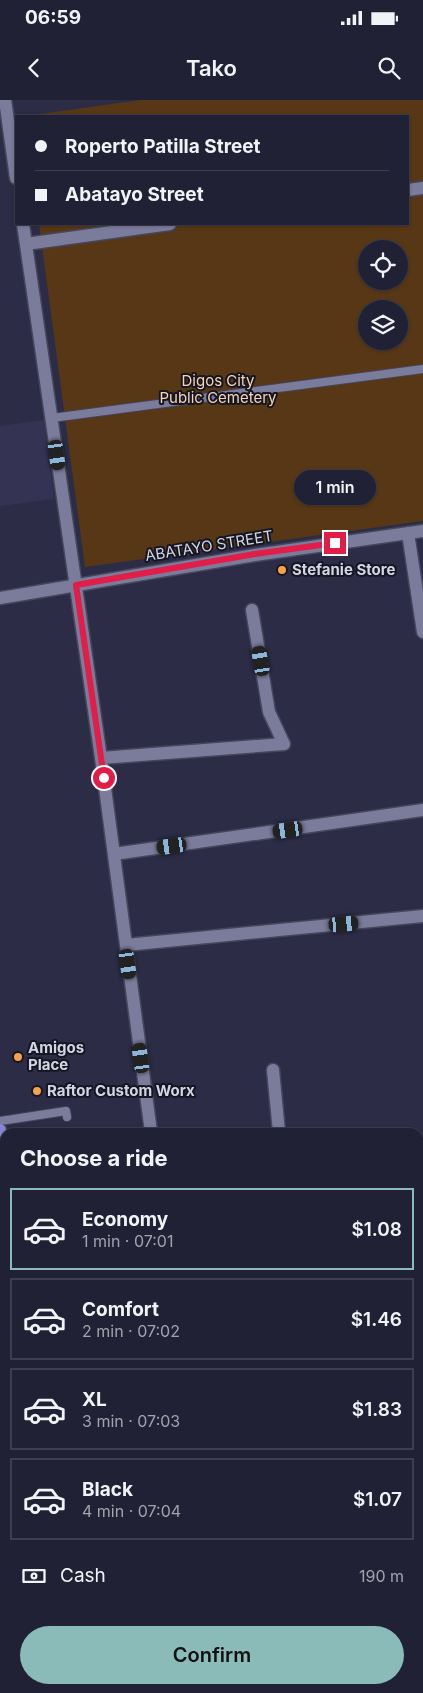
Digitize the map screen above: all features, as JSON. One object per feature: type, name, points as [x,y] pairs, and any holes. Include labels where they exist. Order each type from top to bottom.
[{"type":"street","points":[[5,100],[15,171]]},
{"type":"street","points":[[409,190],[423,188]]},
{"type":"street","points":[[23,225],[101,758],[150,1128]]},
{"type":"street","points":[[26,244],[163,225]]},
{"type":"street","name":"ABATAYO STREET","points":[[0,598],[255,554],[423,531]]},
{"type":"street","points":[[408,533],[423,632]]},
{"type":"street","points":[[101,758],[284,744],[269,712],[252,610]]},
{"type":"street","points":[[114,854],[423,810]]},
{"type":"street","points":[[126,945],[423,916]]},
{"type":"street","points":[[273,1070],[279,1128]]},
{"type":"lane","points":[[52,418],[423,369]]},
{"type":"lane","points":[[0,1121],[66,1111],[67,1117]]},
{"type":"shaded area","points":[[44,420],[54,499],[0,506],[0,426]]},
{"type":"green space","name":"Digos City Public Cemetery","points":[[141,100],[423,100],[423,521],[85,567],[39,225],[409,225],[409,115],[32,115]]},
{"type":"place","name":"Stefanie Store","points":[[282,570]]},
{"type":"place","name":"Amigos Place","points":[[18,1057]]},
{"type":"place","name":"Raftor Custom Worx","points":[[37,1091]]},
{"type":"route","points":[[104,778],[76,585],[255,554],[335,543]]}]
